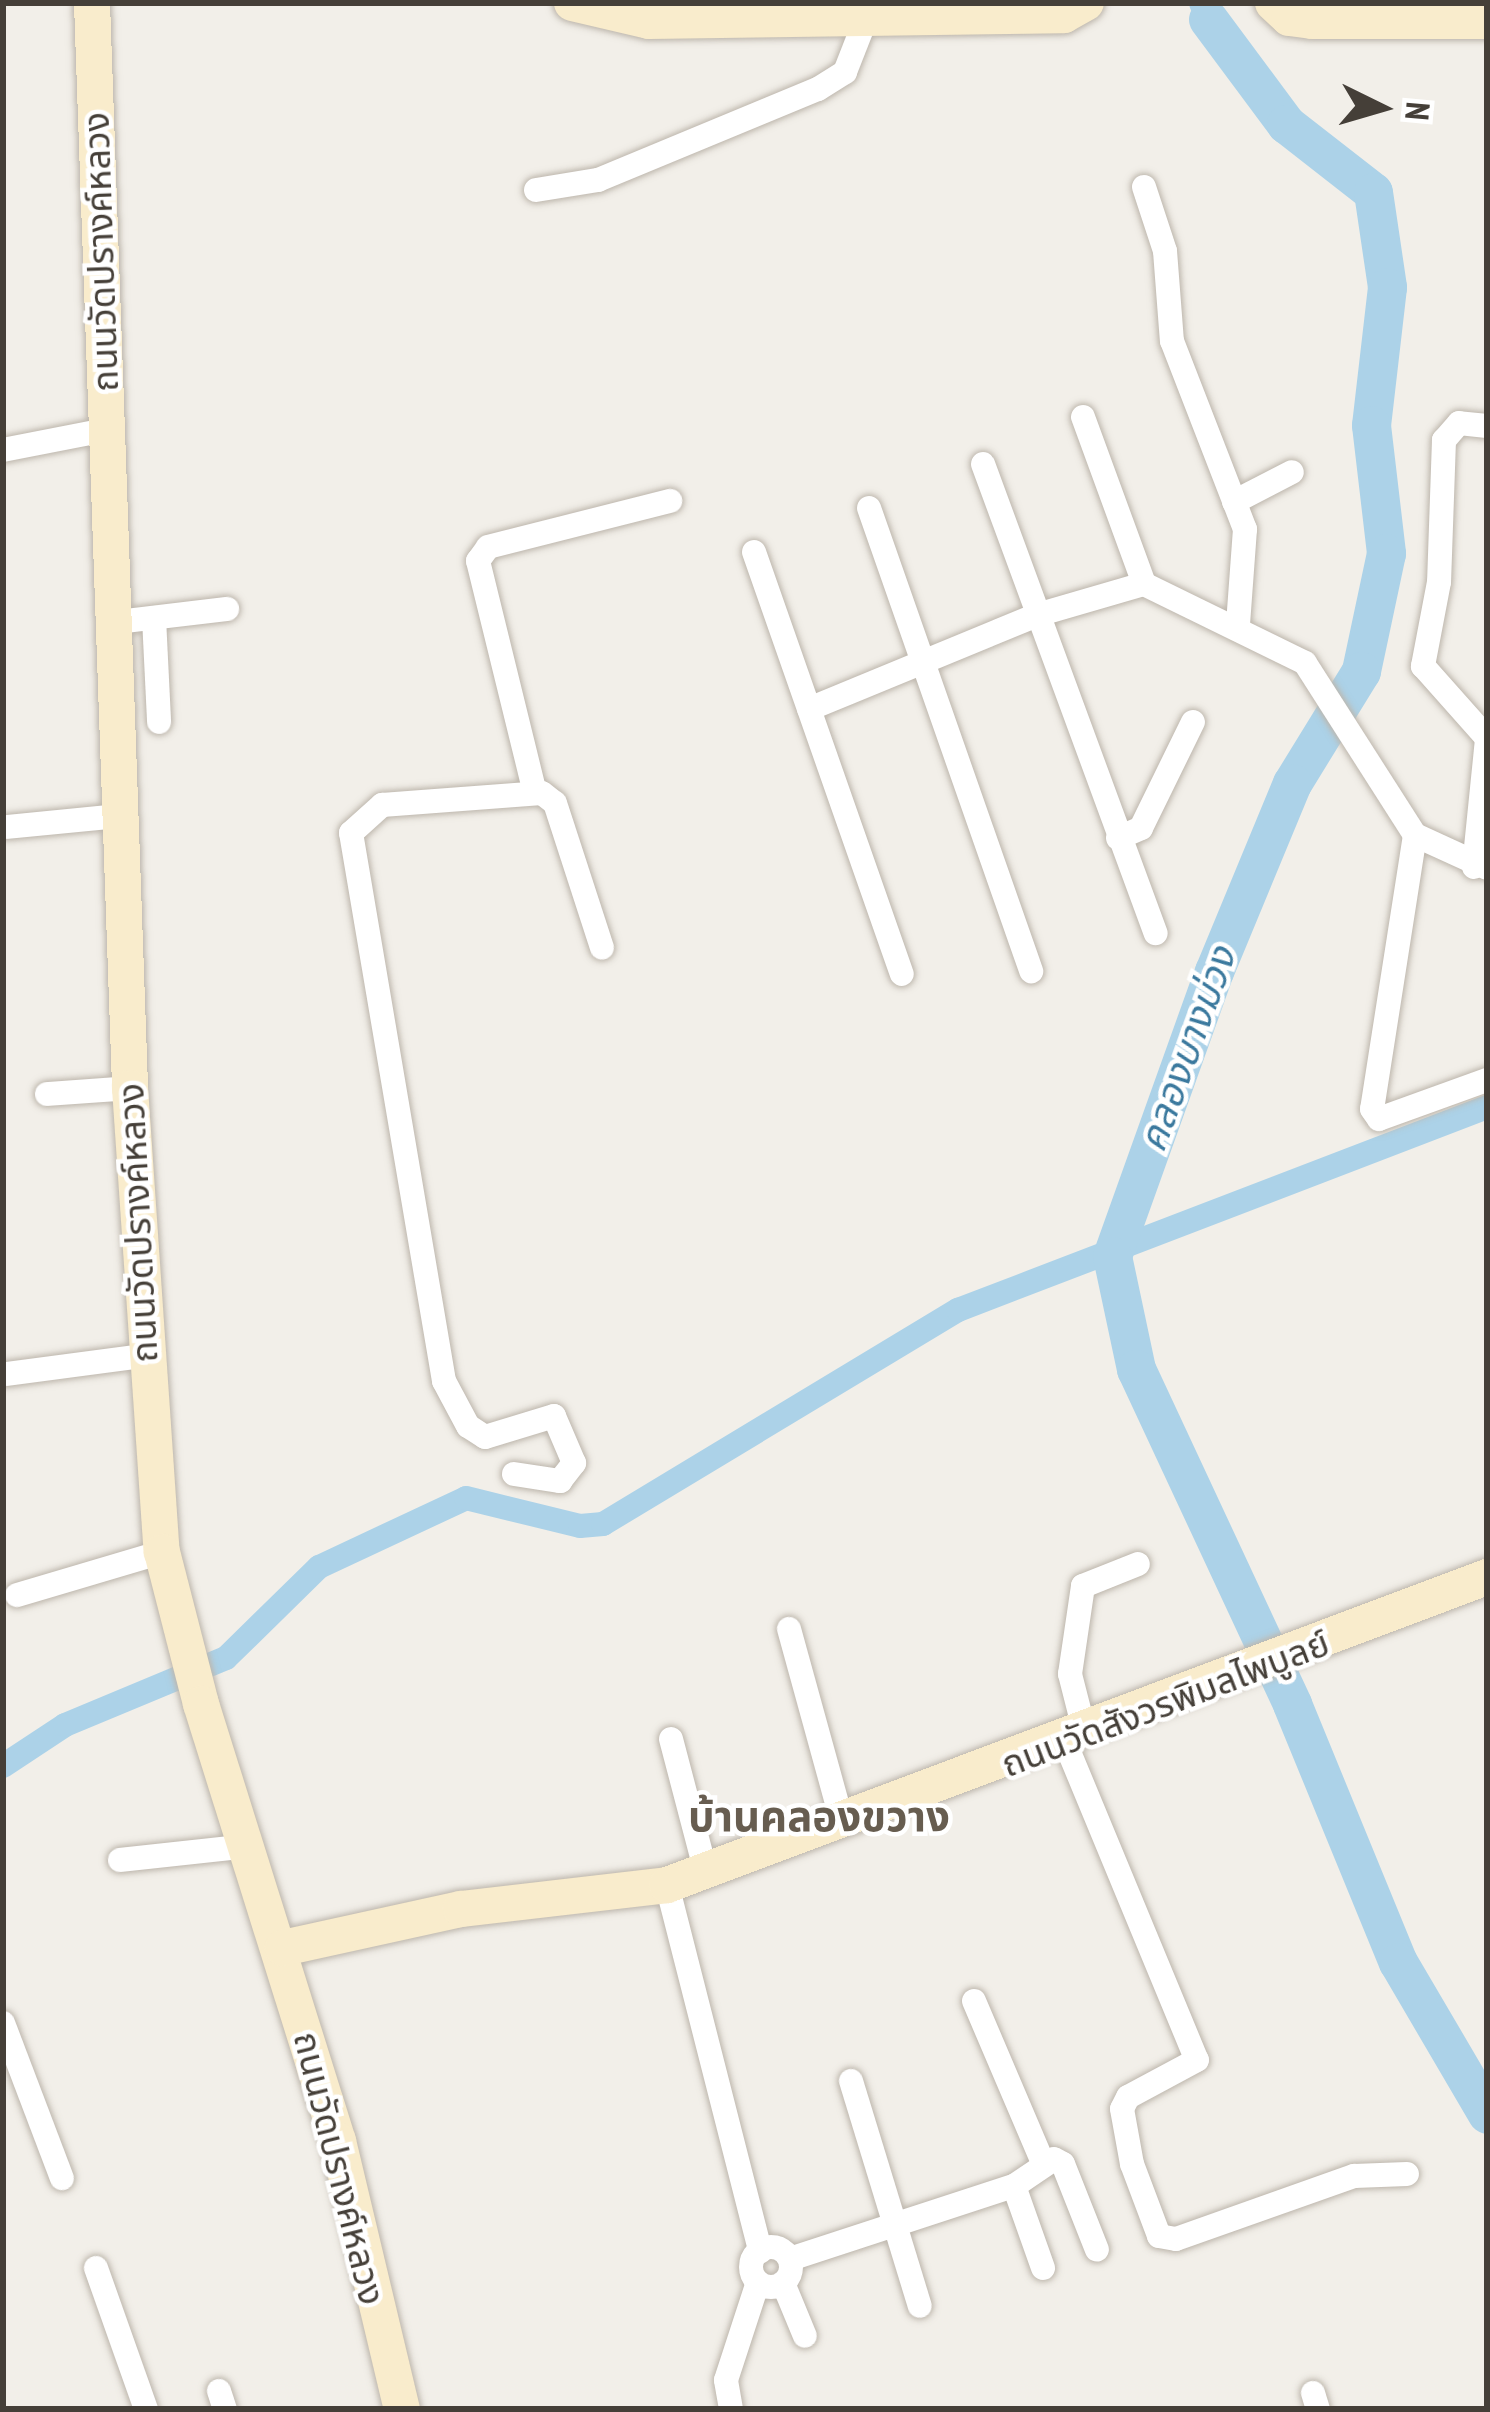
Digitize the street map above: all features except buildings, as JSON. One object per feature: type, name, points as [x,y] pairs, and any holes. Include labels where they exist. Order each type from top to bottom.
[{"type":"street","name":"ถนนวัดปรางค์หลวง","points":[[92,3],[109,623],[130,1088],[143,1355],[162,1552],[200,1704],[283,1948],[402,2409]]},
{"type":"street","points":[[572,3],[649,21],[1064,15],[1086,3]]},
{"type":"street","points":[[1273,3],[1288,18],[1312,21],[1487,21]]},
{"type":"street","points":[[536,190],[598,179],[818,89],[845,72],[865,21]]},
{"type":"street","points":[[1144,187],[1166,251],[1172,341],[1234,502],[1247,557],[1238,625]]},
{"type":"street","points":[[1083,417],[1144,584]]},
{"type":"street","points":[[809,709],[1037,615],[1144,584],[1238,625],[1313,671],[1415,835],[1480,868],[1487,739],[1423,666],[1439,582],[1444,440],[1459,423],[1487,426]]},
{"type":"street","points":[[3,450],[105,430]]},
{"type":"street","points":[[983,464],[1156,933]]},
{"type":"street","points":[[1234,502],[1292,472]]},
{"type":"street","points":[[535,793],[478,561],[488,547],[670,501]]},
{"type":"street","points":[[869,508],[1031,971]]},
{"type":"street","points":[[754,552],[902,974]]},
{"type":"street","points":[[109,623],[227,609]]},
{"type":"street","points":[[154,618],[159,722]]},
{"type":"street","points":[[1118,838],[1141,828],[1193,722]]},
{"type":"street","points":[[514,1474],[560,1481],[574,1463],[554,1415],[484,1437],[468,1426],[444,1381],[349,852],[364,814],[382,805],[535,793],[555,803],[602,948]]},
{"type":"street","points":[[7,827],[119,816]]},
{"type":"street","points":[[1415,835],[1372,1109],[1379,1119],[1487,1080]]},
{"type":"street","points":[[47,1094],[130,1088]]},
{"type":"street","points":[[6,1374],[143,1355]]},
{"type":"street","points":[[17,1595],[162,1552]]},
{"type":"street","points":[[1138,1564],[1083,1586],[1070,1674],[1075,1738],[1197,2060],[1128,2097],[1123,2109],[1132,2164],[1160,2236],[1176,2239],[1354,2176],[1406,2174]]},
{"type":"street","name":"ถนนวัดสังวรพิมลไพบูลย์","points":[[283,1948],[460,1909],[667,1885],[1075,1738],[1487,1577]]},
{"type":"street","points":[[789,1628],[843,1825]]},
{"type":"street","points":[[670,1739],[706,1872]]},
{"type":"street","points":[[120,1860],[248,1846]]},
{"type":"street","points":[[667,1885],[760,2251],[752,2266],[777,2275],[1014,2186],[1043,2163],[1064,2164],[1097,2250]]},
{"type":"street","points":[[974,2001],[1043,2163]]},
{"type":"street","points":[[3,2023],[62,2177]]},
{"type":"street","points":[[851,2081],[920,2306]]},
{"type":"street","points":[[1014,2186],[1043,2268]]},
{"type":"street","points":[[96,2268],[146,2409]]},
{"type":"street","points":[[777,2275],[805,2336]]},
{"type":"street","points":[[731,2409],[726,2380],[777,2275]]},
{"type":"waterway","name":"คลองบางม่วง","points":[[1201,3],[1208,19]]},
{"type":"waterway","name":"คลองบางม่วง","points":[[1208,19],[1286,124],[1373,192],[1387,287],[1371,425],[1386,553],[1361,671],[1292,783],[1214,971],[1112,1256],[1136,1369],[1292,1704],[1398,1962],[1487,2114]]},
{"type":"waterway","points":[[3,1766],[65,1725],[226,1658],[319,1567],[466,1498],[580,1526],[603,1524],[958,1310],[1487,1107]]},
{"type":"district","name":"บ้านคลองขวาง","points":[[819,1816]]}]
